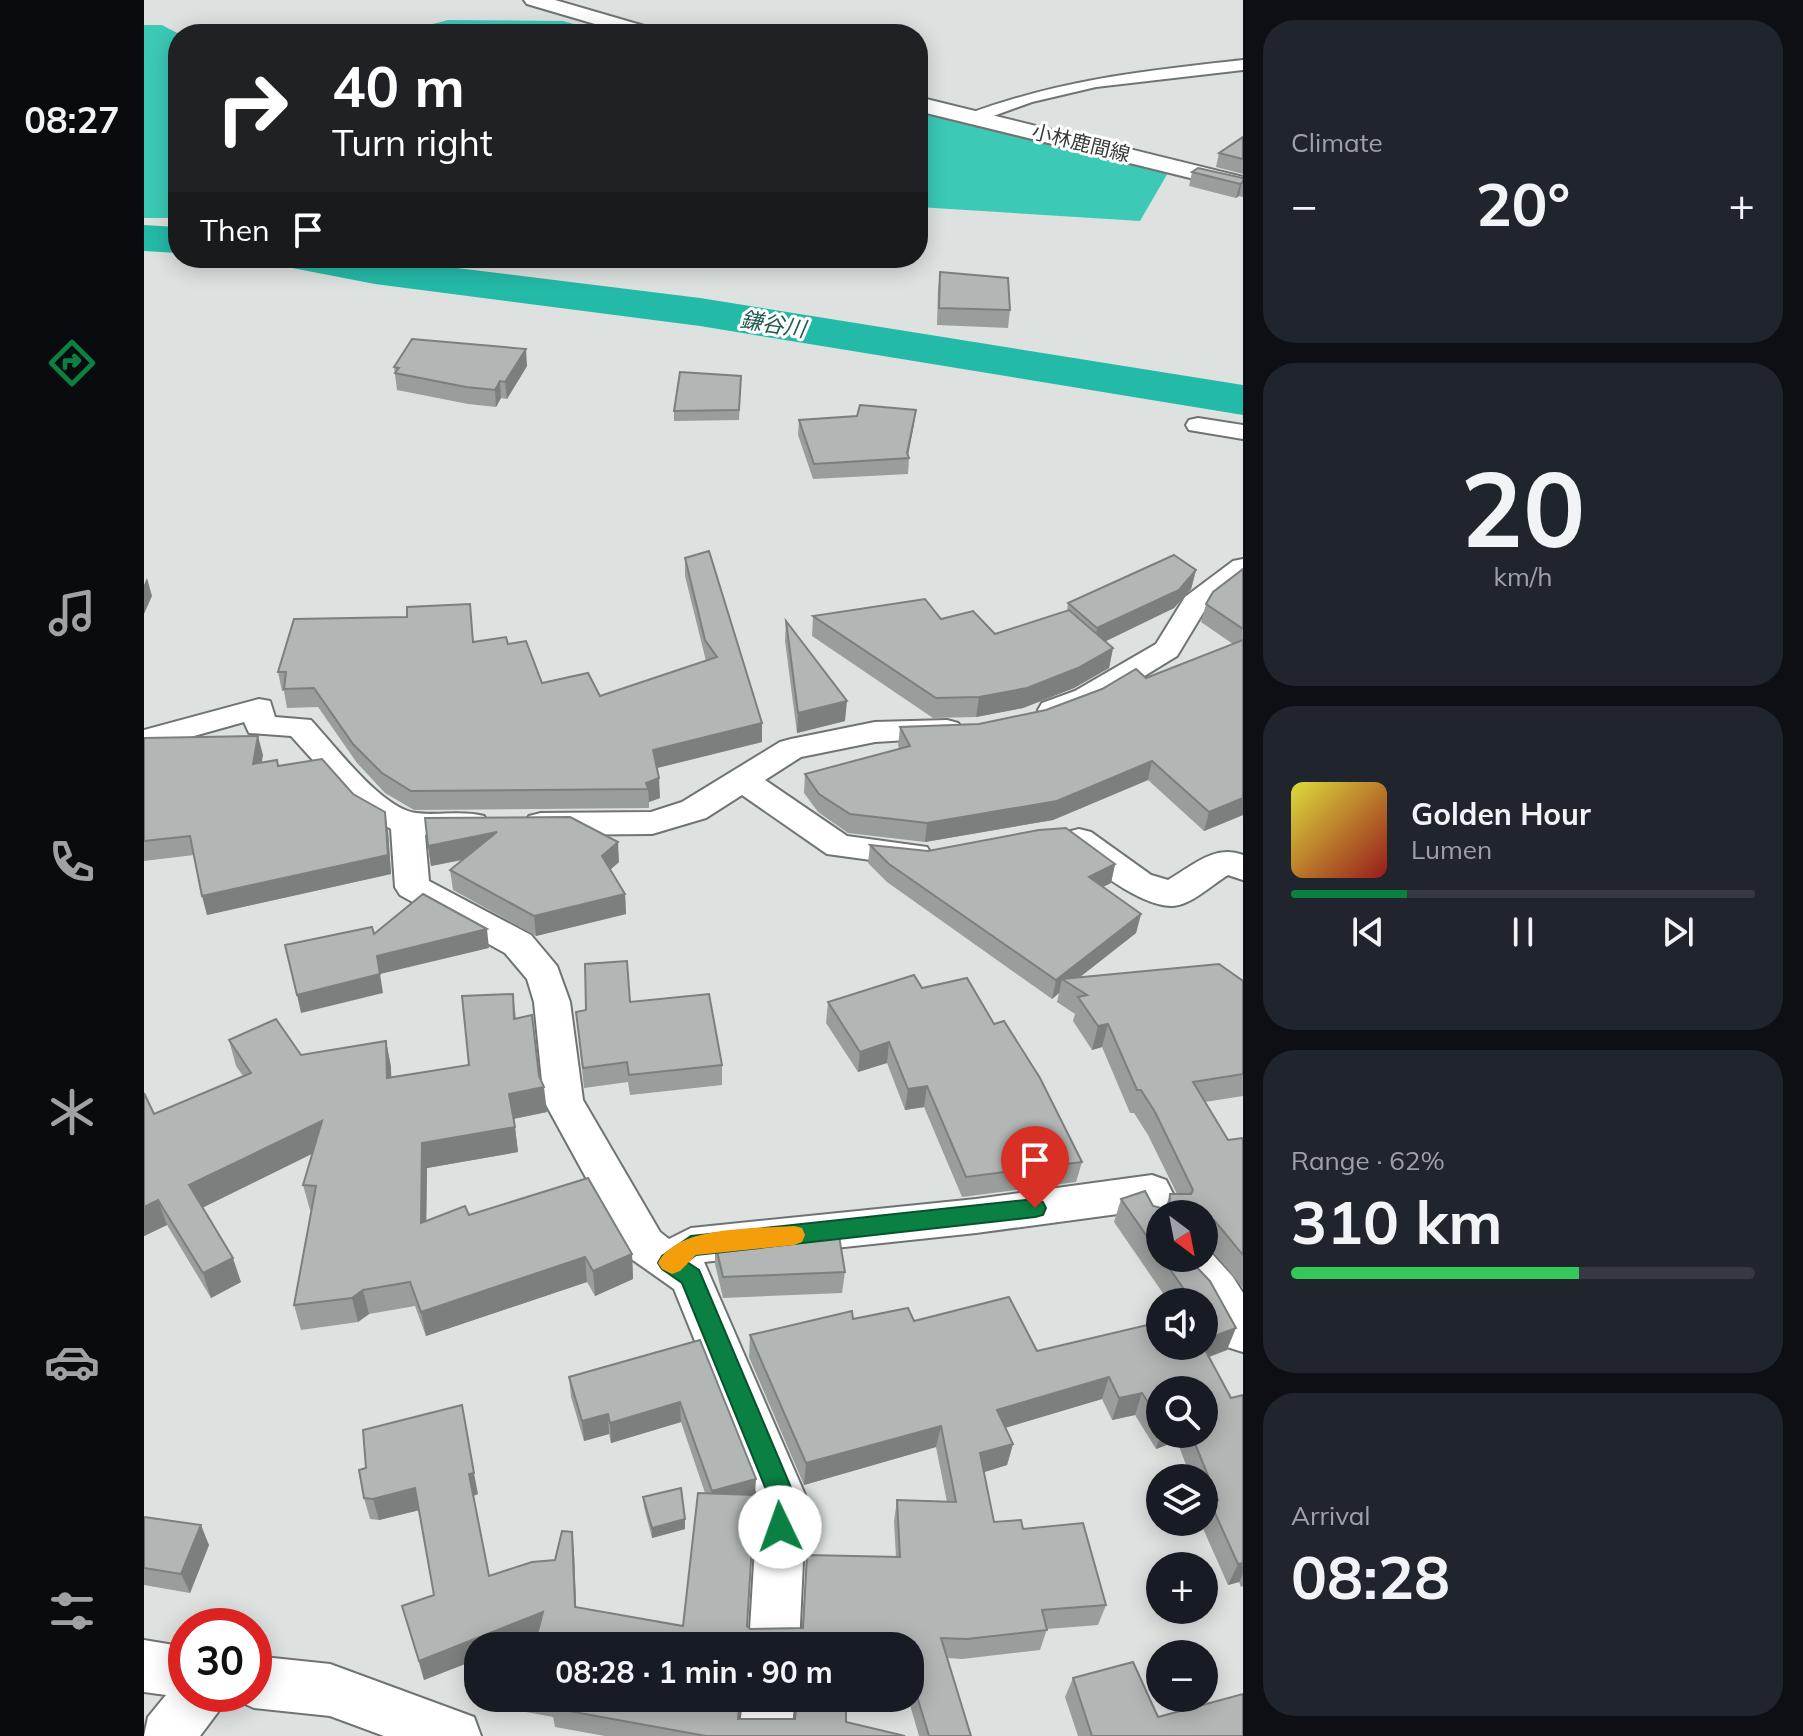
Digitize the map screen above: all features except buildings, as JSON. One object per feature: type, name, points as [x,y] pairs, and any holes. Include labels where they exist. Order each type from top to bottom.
[{"type":"main road","points":[[534,0],[617,24]]},
{"type":"main road","name":"小林鹿間線","points":[[928,106],[1243,184]]},
{"type":"street","points":[[974,118],[1027,98],[1096,82],[1243,65]]},
{"type":"street","points":[[1198,425],[1243,432]]},
{"type":"street","points":[[1031,719],[1086,698],[1167,650],[1195,603],[1243,567]]},
{"type":"street","points":[[144,740],[259,708],[260,726],[300,727],[371,803],[407,824],[652,823],[694,810],[791,749],[875,732],[976,730]]},
{"type":"street","points":[[744,781],[839,846],[925,856],[953,850]]},
{"type":"street","points":[[407,824],[412,887],[518,944],[544,975],[552,1002],[564,1101],[645,1245],[691,1277],[782,1497],[775,1632]]},
{"type":"street","points":[[1047,834],[1070,833],[1139,883],[1172,894],[1226,861],[1243,868]]},
{"type":"street","points":[[670,1263],[691,1246],[976,1216],[1152,1192],[1156,1200]]},
{"type":"street","points":[[1202,1272],[1218,1290],[1243,1333]]},
{"type":"street","points":[[144,1666],[168,1670]]},
{"type":"street","points":[[272,1684],[330,1690],[455,1736]]},
{"type":"street","points":[[167,1736],[186,1712]]},
{"type":"street","points":[[765,1736],[768,1712]]},
{"type":"green space","points":[[448,20],[563,21],[574,24],[433,24]]},
{"type":"green space","points":[[144,25],[162,25],[168,28],[168,218],[144,218]]},
{"type":"green space","points":[[928,112],[1169,171],[1140,221],[928,208]]},
{"type":"waterway","name":"鎌谷川","points":[[144,238],[168,239]]},
{"type":"waterway","name":"鎌谷川","points":[[358,268],[700,312],[1243,400]]},
{"type":"slow traffic","points":[[672,1264],[691,1246],[794,1235]]},
{"type":"route","points":[[780,1527],[782,1497],[691,1277],[670,1263],[691,1246],[1035,1208]]}]
